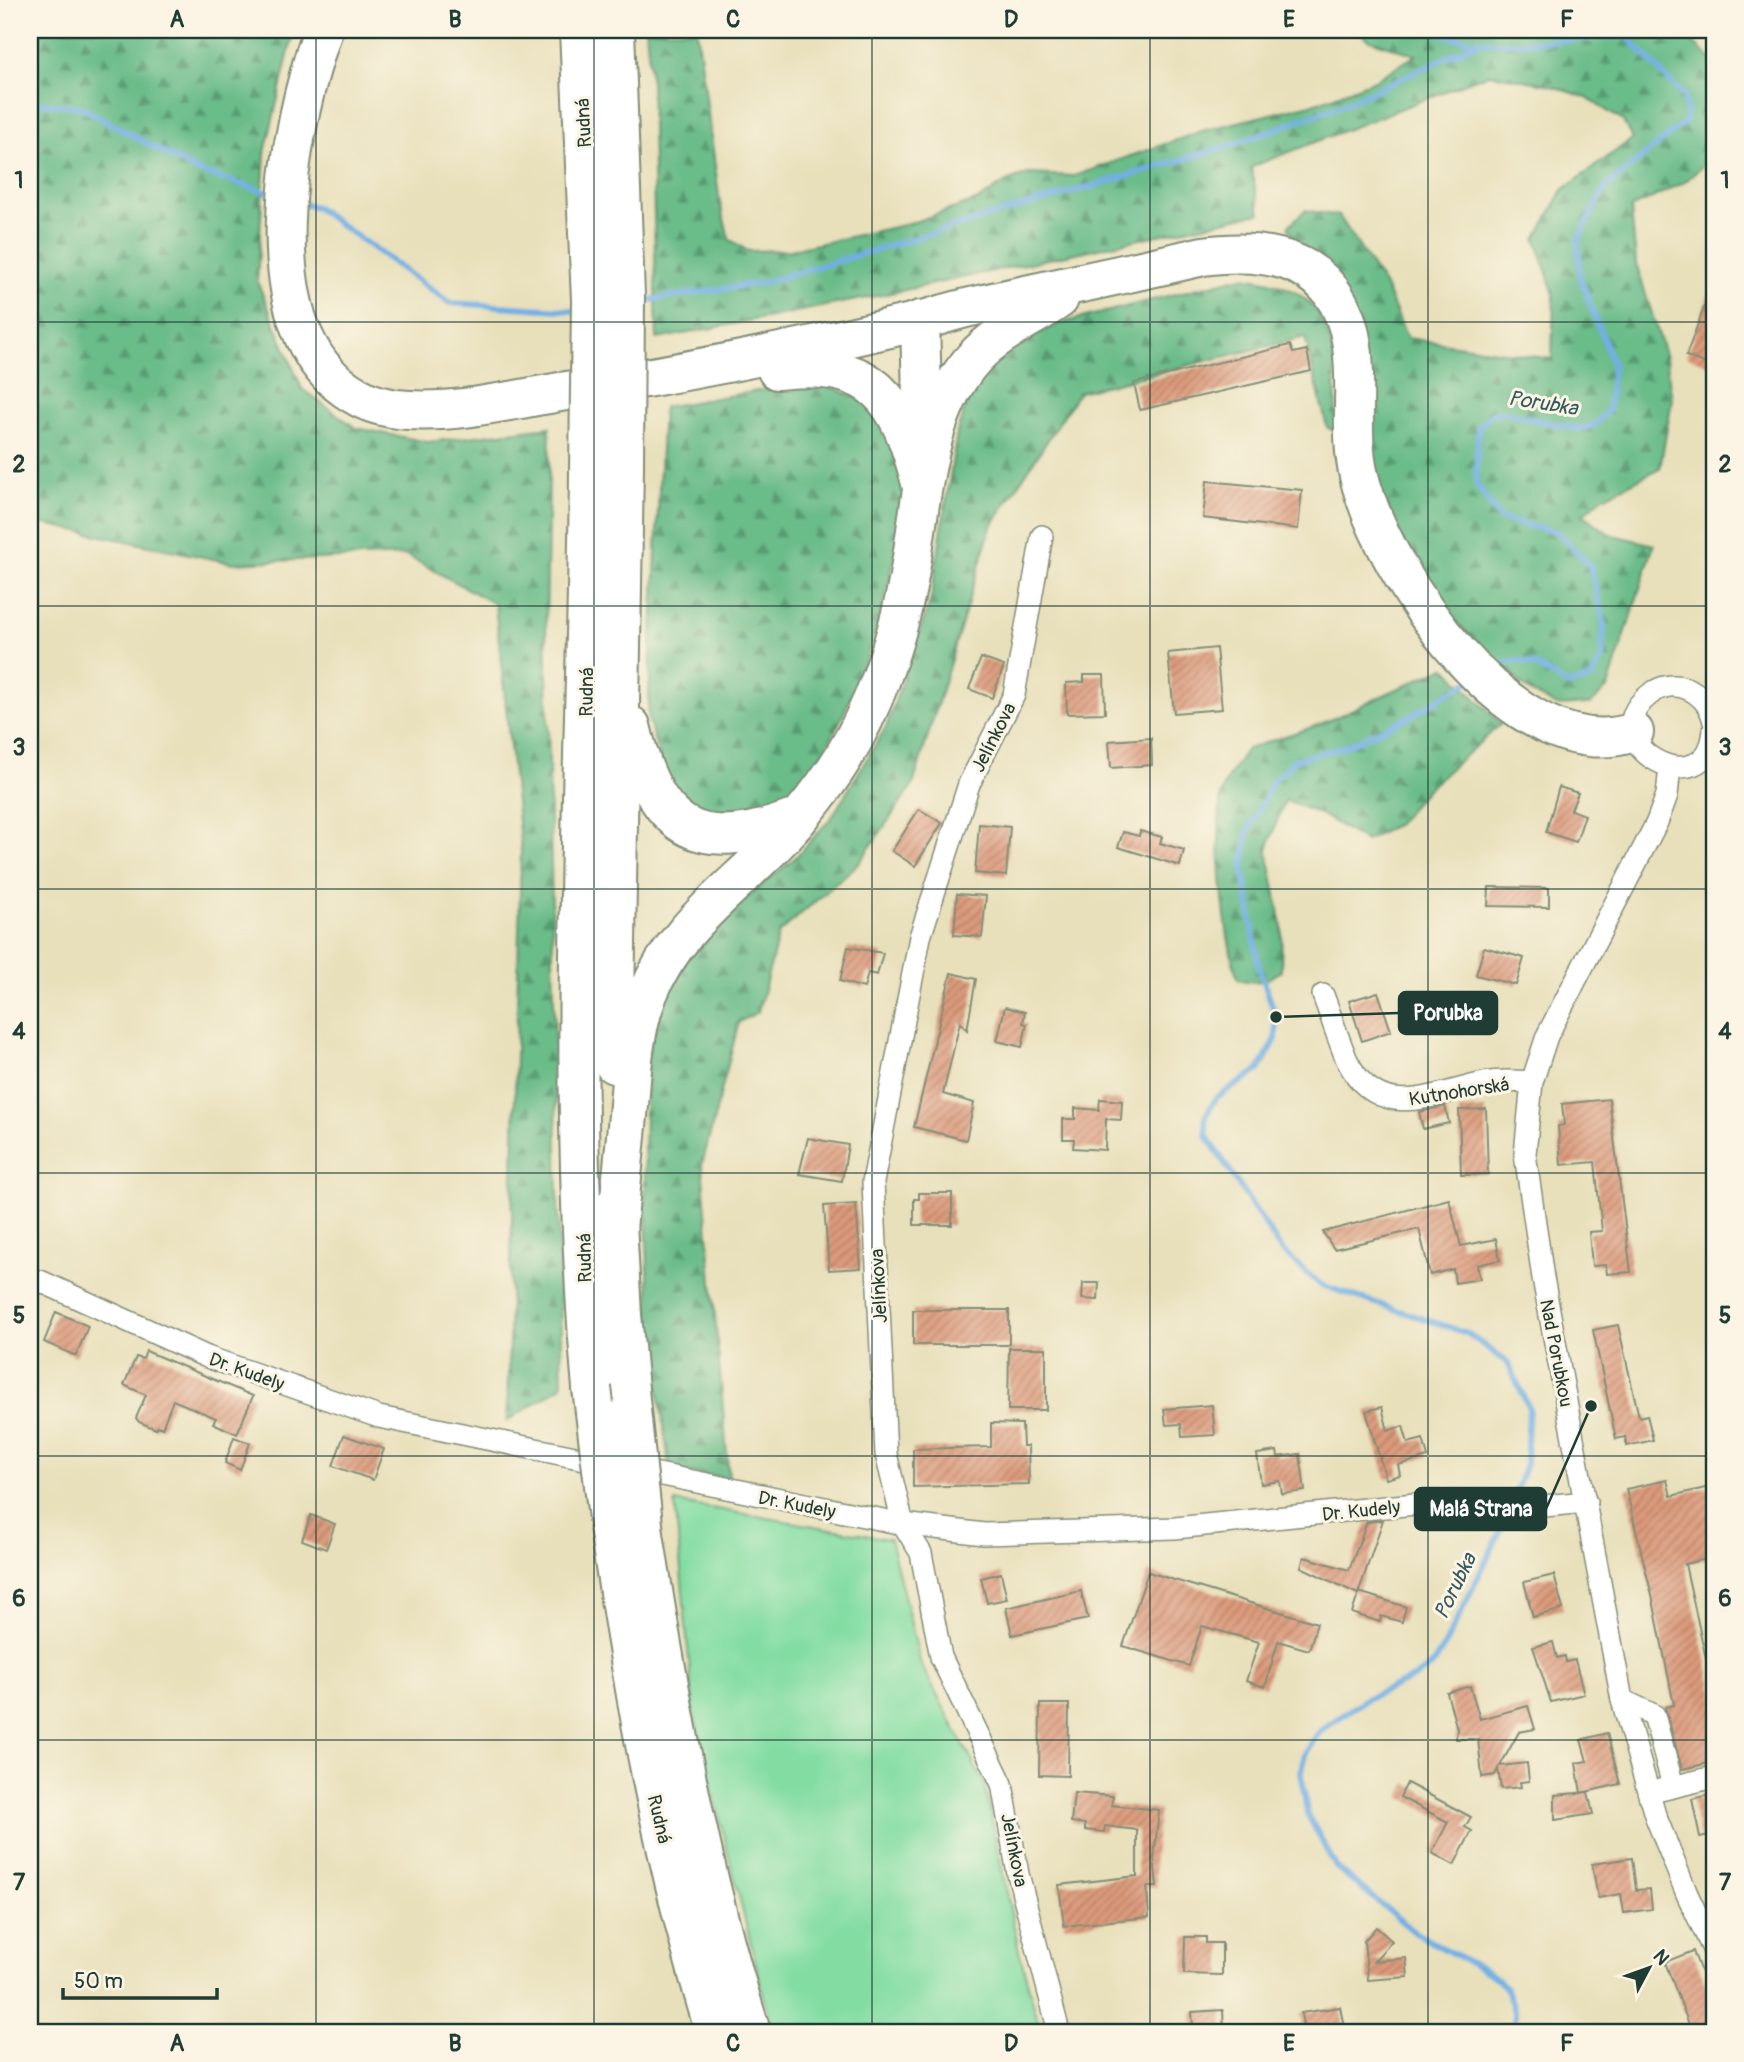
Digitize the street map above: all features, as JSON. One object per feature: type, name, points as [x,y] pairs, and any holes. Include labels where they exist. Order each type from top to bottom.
[{"type":"highway","points":[[323,30],[303,95],[295,135],[286,243],[296,316],[309,348],[331,378],[364,400],[381,406],[411,410],[667,376],[973,306],[1228,253],[1273,256],[1297,264],[1318,277],[1338,302],[1350,330],[1354,452],[1367,503],[1400,574],[1457,649],[1514,706],[1540,724],[1578,737],[1597,739],[1633,732]]},
{"type":"highway","name":"Rudná","points":[[579,30],[608,298]]},
{"type":"highway","name":"Rudná","points":[[608,298],[615,30]]},
{"type":"highway","points":[[617,1229],[635,1042],[654,981],[691,925],[762,857],[821,790],[842,759],[881,675],[906,594],[922,487],[946,401],[969,364],[1002,333],[1044,310],[1081,284]]},
{"type":"highway","points":[[607,470],[608,298]]},
{"type":"highway","points":[[920,320],[924,373],[922,487]]},
{"type":"highway","points":[[667,376],[723,376],[813,366],[849,372],[876,388],[894,409],[909,441],[922,487]]},
{"type":"highway","name":"Rudná","points":[[607,470],[620,682],[614,939],[617,1229],[631,1410],[627,1530],[629,1668],[650,1776],[687,1935],[715,2032]]},
{"type":"highway","name":"Rudná","points":[[607,470],[580,934],[579,1122],[585,1304],[592,1388],[721,1925],[751,2032]]},
{"type":"highway","points":[[620,682],[647,781],[657,799],[676,817],[702,832],[734,837],[755,833],[796,818]]},
{"type":"street","name":"Jelínkova","points":[[1042,536],[1024,651],[1014,695],[969,784],[920,937],[873,1182],[886,1454],[903,1524],[920,1553],[941,1657],[1002,1784],[1018,1874],[1059,2032]]},
{"type":"street","points":[[1661,688],[1689,689],[1703,698],[1714,719],[1710,746],[1703,756],[1693,763],[1670,767],[1650,760],[1636,743],[1633,732],[1636,710],[1650,693],[1661,688]]},
{"type":"street","name":"Nad Porubkou","points":[[1670,767],[1667,795],[1657,822],[1568,989],[1547,1036],[1532,1082],[1525,1154],[1531,1210],[1622,1700],[1648,1793],[1687,1894],[1714,1951]]},
{"type":"street","name":"Kutnohorská","points":[[1323,995],[1348,1062],[1368,1087],[1390,1100],[1413,1101],[1486,1082],[1532,1082]]},
{"type":"street","name":"Dr. Kudely","points":[[40,1281],[207,1357],[379,1418],[903,1524],[998,1534],[1175,1528],[1425,1503],[1534,1507],[1586,1502]]},
{"type":"street","points":[[1622,1700],[1654,1715],[1673,1786]]},
{"type":"street","points":[[1648,1793],[1714,1777]]},
{"type":"green space","points":[[30,30],[294,30],[265,153],[257,281],[302,389],[356,428],[428,442],[550,427],[546,624],[562,1386],[507,1421],[521,851],[495,604],[406,555],[232,563],[40,523],[30,518]]},
{"type":"green space","points":[[646,30],[697,30],[720,203],[729,239],[748,251],[791,250],[908,224],[979,200],[1006,182],[1028,174],[1074,176],[1202,131],[1319,102],[1375,80],[1416,55],[1370,40],[1356,30],[1679,30],[1714,62],[1714,155],[1685,182],[1631,208],[1636,263],[1666,358],[1672,400],[1660,468],[1602,498],[1583,514],[1609,534],[1654,545],[1608,687],[1591,704],[1556,706],[1530,692],[1444,612],[1401,538],[1376,481],[1367,413],[1298,244],[1288,227],[1305,210],[1339,216],[1386,288],[1407,338],[1552,359],[1554,295],[1536,239],[1563,190],[1632,139],[1623,121],[1585,97],[1546,84],[1489,74],[1251,167],[1260,213],[887,294],[657,339],[651,83]]},
{"type":"green space","points":[[1242,277],[1275,283],[1299,294],[1315,310],[1326,328],[1335,375],[1336,432],[1327,427],[1305,337],[1079,392],[991,527],[913,785],[859,863],[779,933],[758,1012],[739,1022],[702,1165],[729,1478],[670,1471],[650,1332],[644,1149],[647,1058],[669,979],[702,933],[795,858],[832,817],[886,727],[931,599],[957,432],[971,389],[997,359],[1024,340],[1058,324]]},
{"type":"green space","points":[[816,381],[874,404],[902,475],[901,519],[893,564],[880,615],[862,668],[841,719],[817,763],[790,798],[762,818],[704,821],[669,791],[648,718],[663,407]]},
{"type":"green space","points":[[1445,667],[1501,724],[1426,790],[1397,824],[1366,841],[1320,814],[1285,800],[1267,849],[1282,926],[1281,971],[1260,981],[1238,979],[1225,914],[1219,815],[1225,784],[1247,749],[1321,724]]},
{"type":"green space","points":[[675,1502],[890,1539],[921,1665],[984,1783],[1019,1951],[1041,2032],[773,2032],[694,1716]]},
{"type":"building","points":[[1714,286],[1714,367],[1686,356]]},
{"type":"building","points":[[1290,345],[1293,353],[1307,350],[1311,371],[1140,410],[1134,383]]},
{"type":"building","points":[[1207,481],[1302,490],[1298,529],[1203,518]]},
{"type":"building","points":[[1216,648],[1222,709],[1174,713],[1168,653]]},
{"type":"building","points":[[981,658],[1004,666],[992,698],[969,689]]},
{"type":"building","points":[[1084,675],[1104,675],[1105,713],[1067,714],[1066,683],[1084,682]]},
{"type":"building","points":[[1151,738],[1152,765],[1111,768],[1109,741]]},
{"type":"building","points":[[1559,787],[1578,793],[1571,810],[1585,815],[1576,842],[1546,832]]},
{"type":"building","points":[[919,809],[942,823],[915,866],[892,851]]},
{"type":"building","points":[[979,824],[1010,827],[1006,876],[975,873]]},
{"type":"building","points":[[1140,831],[1162,837],[1160,843],[1184,850],[1180,866],[1118,847],[1123,832],[1139,836]]},
{"type":"building","points":[[1489,887],[1549,888],[1549,907],[1488,906]]},
{"type":"building","points":[[957,894],[986,896],[982,937],[954,935]]},
{"type":"building","points":[[848,947],[883,953],[877,975],[868,973],[864,988],[840,981]]},
{"type":"building","points":[[1484,947],[1524,958],[1516,985],[1476,975]]},
{"type":"building","points":[[951,973],[976,979],[967,1030],[960,1022],[943,1094],[974,1103],[966,1140],[914,1127]]},
{"type":"building","points":[[1378,992],[1391,1031],[1362,1041],[1349,1001]]},
{"type":"building","points":[[1005,1007],[1025,1012],[1023,1023],[1027,1024],[1022,1047],[997,1041]]},
{"type":"building","points":[[1100,1099],[1122,1101],[1121,1120],[1106,1119],[1105,1150],[1073,1148],[1074,1139],[1063,1139],[1063,1119],[1075,1119],[1075,1108],[1099,1110]]},
{"type":"building","points":[[1609,1099],[1631,1272],[1607,1274],[1606,1265],[1592,1266],[1589,1232],[1602,1231],[1595,1162],[1561,1165],[1558,1126],[1564,1125],[1562,1104]]},
{"type":"building","points":[[1445,1106],[1449,1123],[1423,1129],[1419,1112]]},
{"type":"building","points":[[1486,1109],[1488,1174],[1461,1175],[1459,1110]]},
{"type":"building","points":[[808,1138],[848,1145],[842,1181],[799,1174]]},
{"type":"building","points":[[919,1193],[952,1193],[952,1225],[914,1225],[914,1199],[919,1199]]},
{"type":"building","points":[[1449,1199],[1461,1246],[1496,1239],[1500,1260],[1477,1265],[1480,1279],[1455,1283],[1453,1269],[1430,1275],[1419,1229],[1334,1249],[1323,1232]]},
{"type":"building","points":[[856,1204],[861,1268],[829,1270],[824,1206]]},
{"type":"building","points":[[1083,1283],[1099,1283],[1098,1300],[1082,1299]]},
{"type":"building","points":[[913,1310],[1009,1310],[1009,1345],[913,1345]]},
{"type":"building","points":[[56,1312],[88,1326],[76,1356],[44,1342]]},
{"type":"building","points":[[1618,1325],[1639,1417],[1647,1415],[1653,1440],[1627,1446],[1625,1437],[1616,1439],[1593,1330]]},
{"type":"building","points":[[1009,1348],[1046,1348],[1046,1410],[1008,1410]]},
{"type":"building","points":[[146,1351],[253,1396],[237,1434],[213,1423],[216,1418],[173,1400],[162,1428],[158,1426],[156,1429],[139,1422],[136,1418],[146,1395],[124,1385],[136,1357],[143,1359]]},
{"type":"building","points":[[1212,1405],[1215,1435],[1182,1437],[1181,1424],[1166,1425],[1164,1409]]},
{"type":"building","points":[[1382,1407],[1388,1431],[1403,1426],[1408,1443],[1423,1439],[1428,1457],[1398,1465],[1400,1475],[1386,1479],[1366,1411]]},
{"type":"building","points":[[991,1423],[1022,1424],[1023,1446],[1028,1446],[1029,1484],[913,1487],[913,1449],[991,1447]]},
{"type":"building","points":[[344,1435],[384,1449],[373,1480],[333,1466]]},
{"type":"building","points":[[234,1437],[250,1443],[240,1470],[225,1463]]},
{"type":"building","points":[[1277,1451],[1278,1457],[1300,1454],[1305,1491],[1282,1494],[1280,1481],[1261,1484],[1257,1454]]},
{"type":"building","points":[[1667,1480],[1671,1496],[1714,1486],[1714,1557],[1685,1564],[1714,1695],[1714,1762],[1682,1769],[1665,1707],[1674,1705],[1653,1600],[1626,1489]]},
{"type":"building","points":[[311,1515],[335,1524],[326,1549],[302,1540]]},
{"type":"building","points":[[1383,1520],[1358,1594],[1301,1567],[1304,1557],[1349,1570],[1367,1522]]},
{"type":"building","points":[[1148,1572],[1317,1623],[1309,1650],[1278,1641],[1265,1687],[1246,1681],[1259,1642],[1202,1626],[1189,1666],[1123,1646]]},
{"type":"building","points":[[1001,1573],[1007,1599],[987,1603],[981,1578]]},
{"type":"building","points":[[1554,1575],[1563,1609],[1533,1617],[1524,1582]]},
{"type":"building","points":[[1081,1591],[1088,1619],[1012,1635],[1006,1608]]},
{"type":"building","points":[[1359,1592],[1406,1607],[1402,1622],[1381,1616],[1380,1622],[1352,1613]]},
{"type":"building","points":[[1553,1642],[1557,1658],[1565,1656],[1566,1662],[1575,1660],[1584,1694],[1551,1702],[1533,1647]]},
{"type":"building","points":[[1470,1686],[1480,1719],[1528,1706],[1535,1729],[1519,1732],[1500,1766],[1527,1763],[1529,1781],[1520,1782],[1521,1787],[1501,1789],[1498,1769],[1495,1775],[1482,1777],[1478,1739],[1456,1739],[1457,1729],[1447,1693]]},
{"type":"building","points":[[1040,1704],[1069,1704],[1068,1776],[1039,1775]]},
{"type":"building","points":[[1607,1733],[1620,1784],[1581,1793],[1576,1763],[1587,1761],[1581,1740]]},
{"type":"building","points":[[1407,1783],[1471,1817],[1465,1827],[1472,1831],[1454,1865],[1432,1853],[1448,1822],[1400,1797]]},
{"type":"building","points":[[1588,1792],[1593,1814],[1555,1820],[1555,1795]]},
{"type":"building","points":[[1074,1793],[1113,1796],[1111,1805],[1159,1810],[1154,1858],[1157,1887],[1147,1887],[1149,1917],[1064,1926],[1059,1885],[1137,1876],[1137,1830],[1105,1826],[1104,1832],[1085,1830],[1085,1824],[1071,1822]]},
{"type":"building","points":[[1714,1794],[1714,1834],[1700,1837],[1692,1799]]},
{"type":"building","points":[[1632,1858],[1636,1890],[1650,1889],[1652,1909],[1624,1913],[1621,1894],[1598,1898],[1592,1864]]},
{"type":"building","points":[[1376,1927],[1392,1941],[1374,1961],[1406,1958],[1408,1977],[1368,1980],[1364,1941]]},
{"type":"building","points":[[1185,1937],[1206,1937],[1206,1943],[1222,1943],[1222,1975],[1184,1974]]},
{"type":"building","points":[[1693,1951],[1714,2006],[1714,2032],[1692,2032],[1665,1962]]},
{"type":"building","points":[[1340,2007],[1345,2032],[1304,2032],[1301,2013]]},
{"type":"building","points":[[1223,2010],[1224,2032],[1197,2032],[1197,2028],[1193,2028],[1192,2012]]},
{"type":"waterway","name":"Porubka","points":[[1433,30],[1452,37],[1500,43],[1626,36],[1685,97],[1686,121],[1605,188],[1578,240],[1580,277],[1613,365],[1608,410],[1595,425],[1579,429],[1506,413],[1492,413],[1478,428],[1476,484],[1500,519],[1557,532],[1590,566],[1604,623],[1602,658],[1591,679],[1567,685],[1540,668],[1522,662],[1503,664],[1492,669]]},
{"type":"waterway","points":[[637,302],[766,282],[1232,145],[1352,101],[1477,43]]},
{"type":"waterway","points":[[30,102],[81,107],[197,171],[266,192]]},
{"type":"waterway","points":[[299,202],[317,208],[450,303],[578,311]]},
{"type":"waterway","name":"Porubka","points":[[1470,681],[1407,718],[1346,746],[1295,760],[1274,780],[1248,831],[1243,867],[1259,968],[1276,1017],[1276,1039],[1259,1070],[1216,1098],[1205,1117],[1207,1136],[1282,1251],[1321,1285],[1467,1333],[1508,1363],[1529,1408],[1526,1464],[1503,1526],[1446,1643],[1432,1665],[1416,1677],[1366,1699],[1321,1730],[1306,1751],[1301,1770],[1307,1813],[1336,1867],[1417,1934],[1491,1974],[1507,1988],[1515,2014],[1514,2032]]},
{"type":"place","name":"Porubka","points":[[1276,1017]]},
{"type":"place","name":"Malá Strana","points":[[1591,1406]]}]
